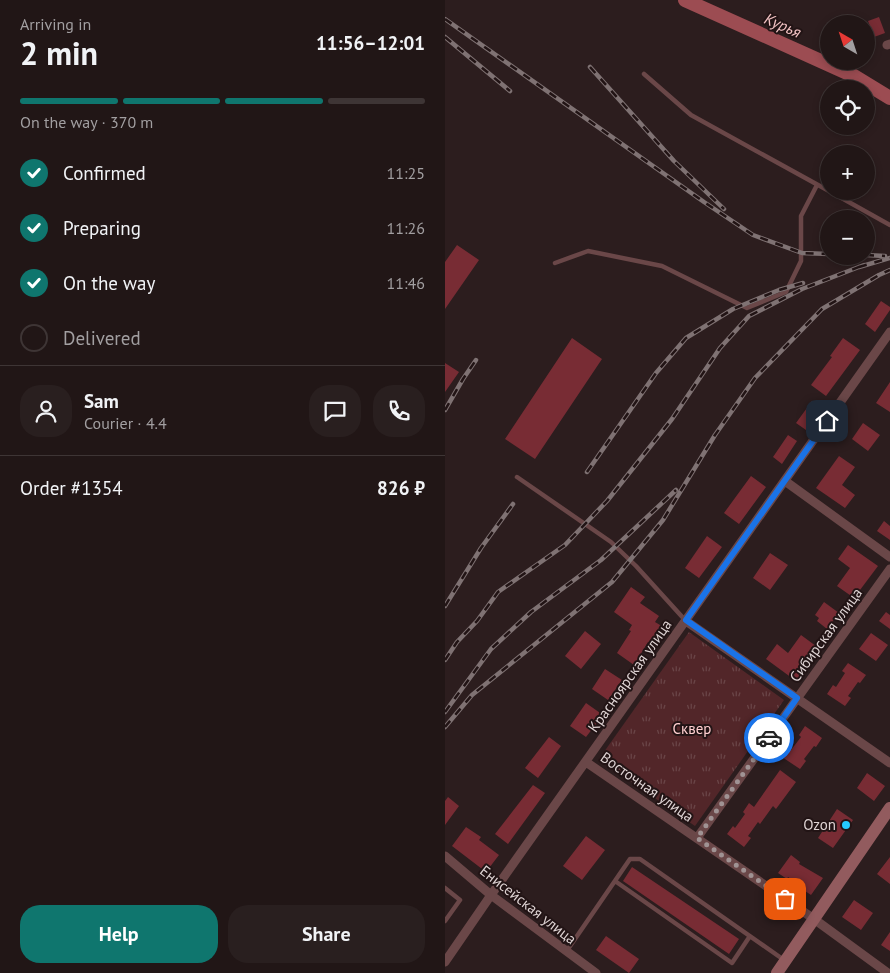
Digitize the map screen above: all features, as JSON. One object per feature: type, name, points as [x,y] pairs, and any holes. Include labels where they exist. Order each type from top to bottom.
[{"type":"street","name":"Красноярская улица","points":[[445,962],[890,332]]},
{"type":"street","points":[[785,480],[890,557]]},
{"type":"street","name":"Сибирская улица","points":[[697,838],[890,569]]},
{"type":"street","points":[[686,620],[890,763]]},
{"type":"street","name":"Восточная улица","points":[[586,762],[815,919],[889,973]]},
{"type":"street","points":[[777,973],[890,808]]},
{"type":"street","name":"Енисейская улица","points":[[445,856],[491,895],[596,973]]},
{"type":"lane","points":[[644,74],[691,115],[820,186]]},
{"type":"lane","points":[[555,262],[588,251],[662,266],[747,308],[786,292],[801,261],[801,216],[817,185]]},
{"type":"lane","points":[[845,200],[890,225]]},
{"type":"lane","points":[[517,477],[611,542],[637,566],[686,620]]},
{"type":"lane","points":[[566,952],[630,859],[640,859],[785,961]]},
{"type":"lane","points":[[615,881],[732,963],[750,936]]},
{"type":"lane","points":[[445,888],[460,900],[445,921]]},
{"type":"green space","name":"Сквер","points":[[689,632],[784,700],[695,826],[599,759]]},
{"type":"building","points":[[879,17],[885,33],[875,37],[875,18]]},
{"type":"building","points":[[457,245],[479,260],[445,309],[445,262]]},
{"type":"building","points":[[881,301],[890,307],[890,310],[875,332],[865,324]]},
{"type":"building","points":[[572,338],[602,359],[535,459],[505,439]]},
{"type":"building","points":[[843,338],[860,350],[826,396],[811,385],[832,357],[830,356]]},
{"type":"building","points":[[445,363],[459,372],[445,392]]},
{"type":"building","points":[[890,382],[890,412],[876,403]]},
{"type":"building","points":[[812,401],[821,407],[806,430],[796,423]]},
{"type":"building","points":[[863,423],[880,435],[868,451],[852,439]]},
{"type":"building","points":[[788,435],[797,441],[782,464],[773,457]]},
{"type":"building","points":[[839,456],[855,467],[842,485],[855,495],[845,508],[816,488]]},
{"type":"building","points":[[751,476],[766,487],[739,524],[724,513]]},
{"type":"building","points":[[884,521],[890,526],[890,540],[877,531]]},
{"type":"building","points":[[707,536],[722,547],[699,578],[685,568]]},
{"type":"building","points":[[848,545],[878,566],[854,598],[837,586],[850,568],[838,559]]},
{"type":"building","points":[[770,553],[788,565],[770,590],[753,578]]},
{"type":"building","points":[[631,587],[645,597],[640,603],[659,616],[655,622],[665,628],[653,646],[648,642],[634,665],[617,653],[631,631],[629,630],[632,625],[614,612]]},
{"type":"building","points":[[824,602],[839,613],[827,629],[817,621],[819,618],[815,615]]},
{"type":"building","points":[[886,612],[890,615],[890,629],[879,621]]},
{"type":"building","points":[[585,631],[601,644],[581,669],[565,656]]},
{"type":"building","points":[[871,633],[888,645],[876,661],[859,649]]},
{"type":"building","points":[[801,635],[820,649],[796,681],[766,659],[777,644],[788,653]]},
{"type":"building","points":[[848,663],[866,675],[860,683],[858,682],[848,696],[851,698],[845,706],[827,694],[833,685],[836,687],[845,673],[842,671]]},
{"type":"building","points":[[605,669],[622,680],[608,700],[592,689]]},
{"type":"building","points":[[586,703],[603,715],[586,737],[570,726]]},
{"type":"building","points":[[805,726],[822,738],[804,759],[806,761],[800,769],[782,757],[789,748],[791,750],[801,737],[799,735]]},
{"type":"building","points":[[549,737],[561,746],[538,778],[525,768]]},
{"type":"building","points":[[780,770],[796,782],[776,809],[773,806],[760,824],[758,822],[748,836],[751,838],[744,847],[727,834],[733,826],[735,828],[745,814],[743,812],[749,803],[754,807]]},
{"type":"building","points":[[867,773],[885,786],[874,801],[857,788]]},
{"type":"building","points":[[533,785],[545,793],[508,844],[495,834]]},
{"type":"building","points":[[448,797],[459,806],[445,825],[445,801]]},
{"type":"building","points":[[837,809],[853,820],[833,848],[818,838]]},
{"type":"building","points":[[466,827],[481,837],[479,840],[499,855],[486,872],[452,846]]},
{"type":"building","points":[[586,836],[605,850],[582,880],[563,866]]},
{"type":"building","points":[[791,855],[800,862],[799,864],[823,878],[811,895],[788,877],[787,879],[778,873]]},
{"type":"building","points":[[890,857],[890,884],[877,874]]},
{"type":"building","points":[[632,867],[739,939],[729,954],[623,881]]},
{"type":"building","points":[[854,900],[873,913],[861,930],[842,917]]},
{"type":"building","points":[[890,932],[890,951],[881,945]]},
{"type":"building","points":[[606,936],[639,959],[629,973],[596,950]]},
{"type":"waterway","name":"Курья","points":[[685,0],[854,76],[890,98]]},
{"type":"railway","points":[[445,19],[753,235],[802,253],[820,254]]},
{"type":"railway","points":[[445,37],[510,91]]},
{"type":"railway","points":[[590,67],[674,161],[724,209]]},
{"type":"railway","points":[[875,255],[885,256]]},
{"type":"railway","points":[[859,267],[890,258]]},
{"type":"railway","points":[[445,660],[457,642],[477,621],[498,592],[565,545],[607,501],[672,419],[720,348],[749,316],[802,289],[864,265]]},
{"type":"railway","points":[[445,727],[472,695],[612,582],[663,520],[715,435],[755,378],[822,309],[890,270]]},
{"type":"railway","points":[[587,472],[656,373],[686,338],[733,309],[779,290],[803,283]]},
{"type":"railway","points":[[445,410],[476,360]]},
{"type":"railway","points":[[445,712],[491,649],[531,612],[601,560],[676,490]]},
{"type":"railway","points":[[445,606],[481,548],[513,504]]},
{"type":"way so far","points":[[769,738],[697,838],[785,899]]},
{"type":"place","name":"Ozon","points":[[846,825]]},
{"type":"route","points":[[769,738],[797,698],[686,620],[827,421]]}]
